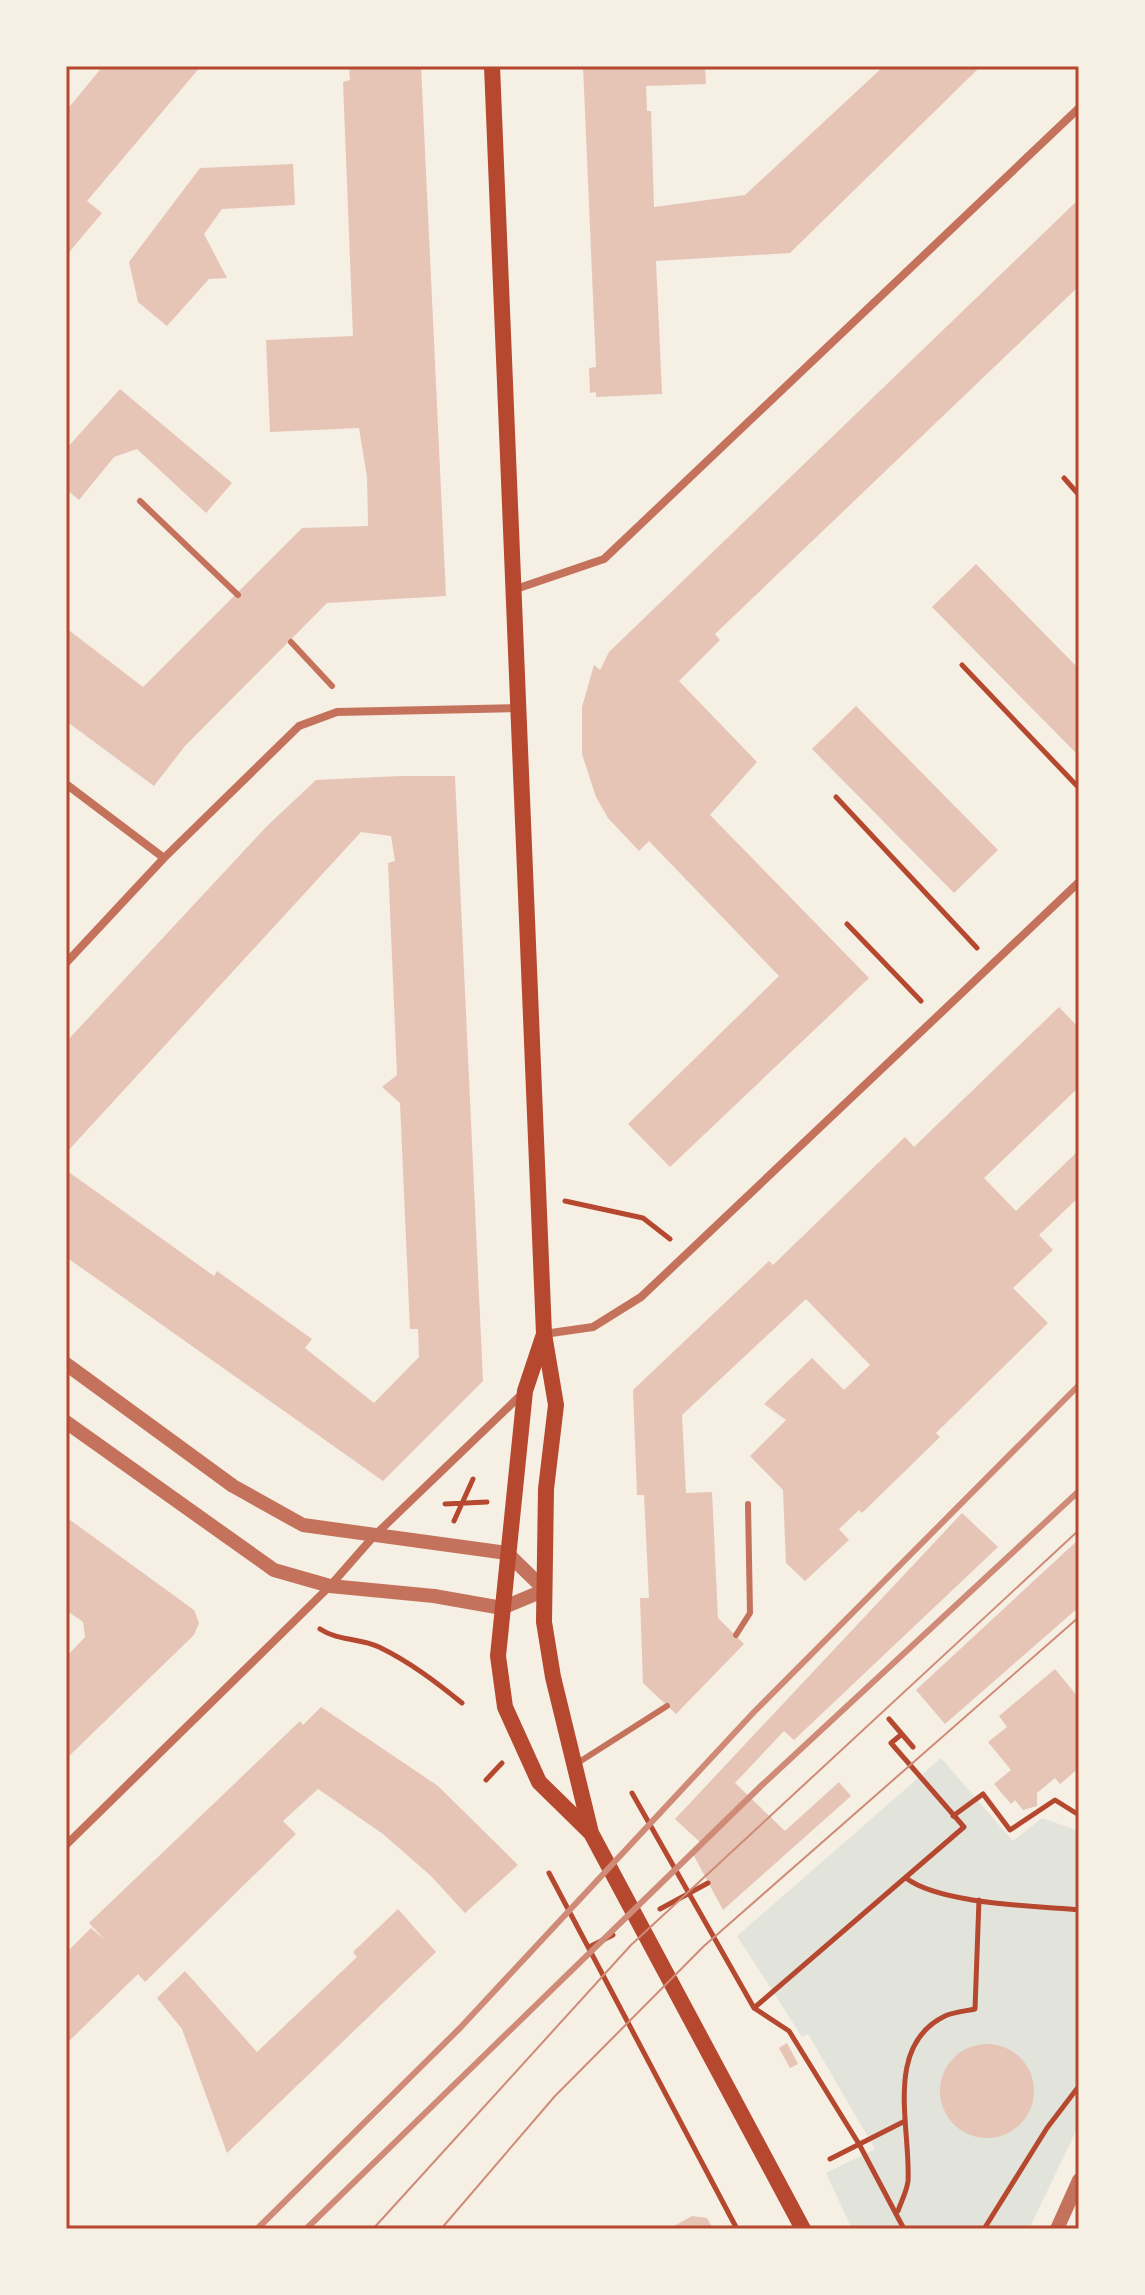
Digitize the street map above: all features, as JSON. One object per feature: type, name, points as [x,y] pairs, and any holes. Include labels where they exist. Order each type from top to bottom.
[{"type":"main road","points":[[492,66],[541,1195],[544,1334],[556,1405],[546,1489],[545,1631],[553,1677],[591,1833],[803,2225]]},
{"type":"main road","points":[[544,1334],[525,1391],[502,1608],[498,1656],[500,1681],[517,1738],[539,1782],[591,1833]]},
{"type":"street","points":[[513,590],[604,559],[1079,108]]},
{"type":"street","points":[[66,963],[164,858],[287,736],[315,718],[337,712],[518,708]]},
{"type":"street","points":[[66,784],[164,858]]},
{"type":"street","points":[[544,1334],[602,1324],[641,1297],[1079,882]]},
{"type":"street","points":[[66,1364],[233,1486],[303,1525],[507,1553],[545,1590],[502,1608],[330,1586],[274,1570],[66,1422]]},
{"type":"street","points":[[66,1845],[330,1586],[373,1537],[525,1391]]},
{"type":"street","points":[[1057,2229],[1077,2190]]},
{"type":"lane","points":[[140,501],[238,595]]},
{"type":"lane","points":[[291,642],[332,686]]},
{"type":"lane","points":[[736,1635],[750,1613],[748,1504]]},
{"type":"lane","points":[[576,1764],[667,1706]]},
{"type":"path","points":[[1064,478],[1079,495]]},
{"type":"path","points":[[962,665],[1079,788]]},
{"type":"path","points":[[836,797],[993,965]]},
{"type":"path","points":[[847,924],[937,1018]]},
{"type":"path","points":[[541,1195],[643,1218],[688,1252]]},
{"type":"path","points":[[448,1533],[474,1477]]},
{"type":"path","points":[[435,1504],[500,1501]]},
{"type":"path","points":[[298,1615],[330,1636],[376,1646],[429,1676],[462,1703]]},
{"type":"path","points":[[889,1719],[913,1747]]},
{"type":"path","points":[[754,2008],[964,1827],[891,1743],[902,1734]]},
{"type":"path","points":[[486,1780],[503,1762]]},
{"type":"path","points":[[632,1793],[754,2008],[789,2031],[859,2144],[904,2229]]},
{"type":"path","points":[[953,1816],[983,1794],[1010,1830],[1055,1800],[1079,1815]]},
{"type":"path","points":[[549,1873],[737,2229]]},
{"type":"path","points":[[906,1878],[916,1885],[979,1900],[1079,1910]]},
{"type":"path","points":[[897,2212],[908,2184],[905,2121],[909,2058],[919,2036],[945,2016],[975,2009],[979,1900]]},
{"type":"path","points":[[984,2229],[1047,2128],[1079,2086]]},
{"type":"path","points":[[830,2159],[905,2121]]},
{"type":"shaded area","points":[[941,1758],[1013,1841],[1042,1818],[1079,1831],[1079,2125],[1029,2229],[852,2229],[826,2173],[875,2149],[808,2034],[802,2037],[737,1936]]},
{"type":"building","points":[[103,66],[201,66],[87,201],[102,213],[66,256],[66,111]]},
{"type":"building","points":[[349,66],[421,66],[446,596],[327,603],[185,746],[154,786],[66,721],[66,628],[143,687],[302,528],[368,526],[367,477],[359,428],[270,432],[266,340],[353,336],[343,82],[350,80]]},
{"type":"building","points":[[583,66],[705,66],[706,84],[646,86],[647,111],[651,111],[654,207],[745,195],[884,66],[981,66],[790,253],[656,261],[662,394],[596,397],[596,392],[590,393],[589,368],[596,367]]},
{"type":"building","points":[[293,164],[295,205],[222,209],[204,234],[227,278],[209,279],[167,326],[138,302],[129,262],[200,168]]},
{"type":"building","points":[[1079,199],[1079,286],[715,634],[720,640],[679,681],[757,762],[710,815],[869,978],[670,1167],[628,1124],[779,976],[649,841],[639,851],[608,818],[596,797],[582,754],[582,707],[594,665],[600,670],[609,652]]},
{"type":"building","points":[[120,389],[232,483],[206,513],[137,449],[114,457],[79,500],[66,489],[66,449]]},
{"type":"building","points":[[976,564],[1079,669],[1079,756],[932,607]]},
{"type":"building","points":[[856,706],[998,850],[954,893],[812,749]]},
{"type":"building","points":[[455,776],[483,1381],[383,1481],[66,1257],[66,1170],[214,1276],[217,1271],[312,1339],[305,1348],[374,1403],[419,1357],[418,1329],[410,1329],[400,1103],[382,1087],[397,1075],[388,863],[395,861],[391,836],[361,832],[66,1153],[66,1042],[267,826],[316,780]]},
{"type":"building","points":[[1059,1007],[1079,1028],[1079,1087],[984,1178],[1016,1211],[1079,1150],[1079,1197],[1039,1235],[1053,1250],[1013,1288],[1048,1323],[936,1433],[940,1437],[862,1513],[859,1510],[839,1529],[849,1540],[805,1581],[786,1563],[783,1490],[750,1456],[786,1420],[764,1404],[812,1358],[844,1390],[870,1365],[806,1299],[682,1415],[686,1493],[712,1492],[718,1618],[744,1644],[676,1714],[643,1683],[640,1598],[649,1598],[644,1495],[637,1495],[633,1390],[769,1261],[773,1265],[905,1137],[914,1147]]},
{"type":"building","points":[[962,1513],[998,1547],[794,1740],[784,1731],[735,1783],[785,1831],[839,1782],[851,1796],[723,1910],[693,1854],[702,1844],[675,1819]]},
{"type":"building","points":[[66,1517],[194,1610],[199,1623],[194,1635],[66,1759],[66,1657],[85,1637],[83,1622],[66,1610]]},
{"type":"building","points":[[1079,1539],[1079,1607],[945,1724],[916,1690]]},
{"type":"building","points":[[1055,1669],[1079,1698],[1079,1768],[1060,1784],[1055,1778],[1037,1793],[1037,1806],[1023,1810],[1015,1800],[1011,1804],[994,1784],[1011,1770],[988,1742],[1007,1727],[999,1716]]},
{"type":"building","points":[[321,1707],[438,1786],[518,1865],[465,1913],[431,1876],[383,1834],[318,1789],[283,1821],[296,1834],[145,1982],[138,1974],[66,2044],[66,1953],[91,1928],[106,1941],[89,1923],[300,1721],[303,1725]]},
{"type":"building","points":[[398,1909],[436,1952],[227,2153],[182,2029],[157,1998],[185,1971],[257,2052],[357,1957],[353,1952]]},
{"type":"building","points":[[787,2043],[798,2064],[790,2068],[779,2048]]},
{"type":"building","points":[[987,2044],[1005,2047],[1020,2058],[1031,2073],[1034,2091],[1031,2109],[1020,2124],[1005,2135],[987,2138],[969,2135],[954,2124],[943,2109],[940,2091],[943,2073],[954,2058],[969,2047]]},
{"type":"building","points":[[692,2216],[707,2218],[713,2229],[669,2229]]},
{"type":"tram line","points":[[373,2229],[631,1945],[1079,1530]]},
{"type":"tram line","points":[[441,2229],[555,2096],[704,1946],[1079,1617]]},
{"type":"railway","points":[[257,2229],[460,2028],[754,1712],[1079,1385]]},
{"type":"railway","points":[[306,2229],[761,1786],[1079,1491]]}]
